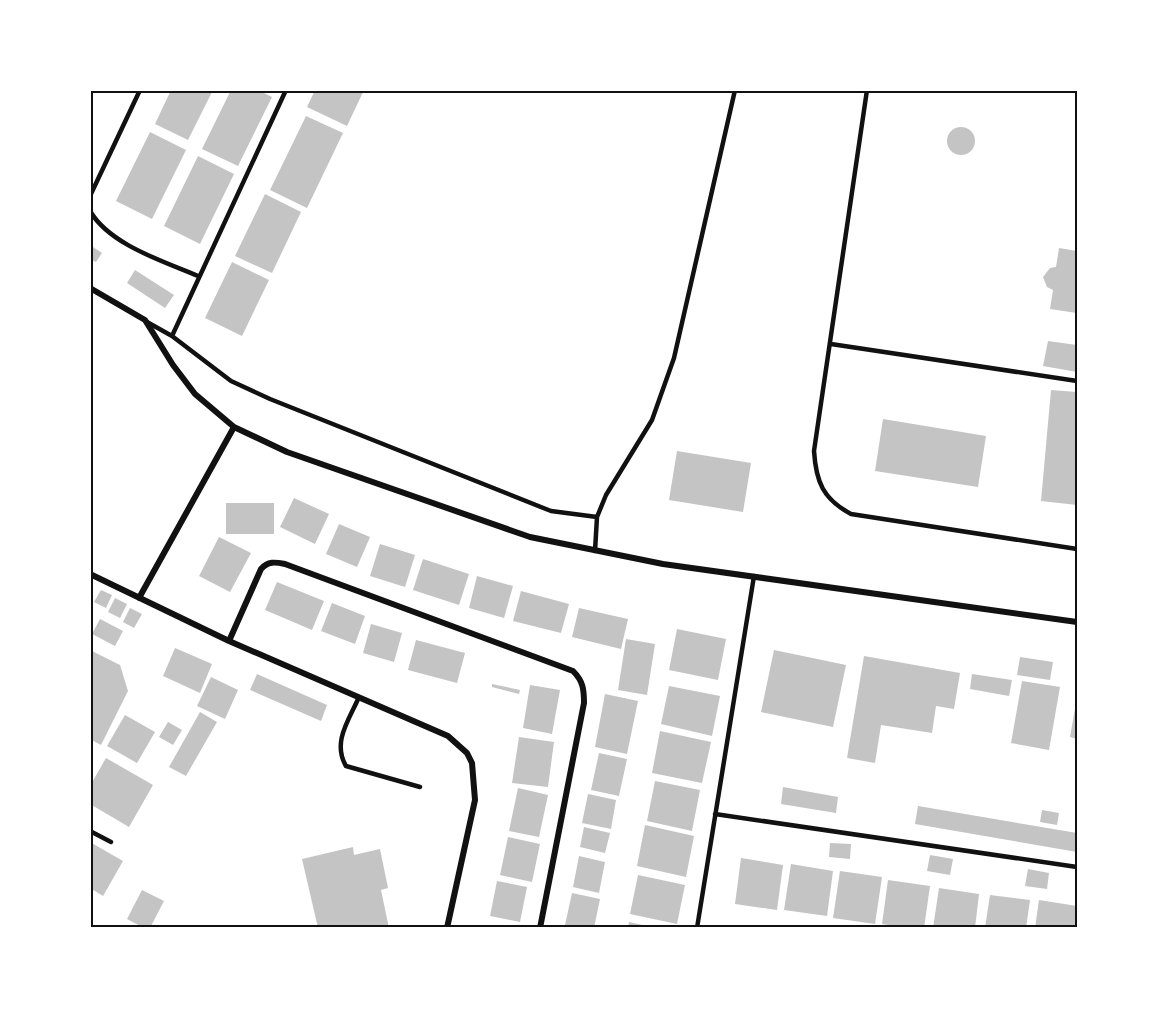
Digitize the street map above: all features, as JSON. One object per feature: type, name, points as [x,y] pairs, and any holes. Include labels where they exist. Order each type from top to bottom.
[{"type":"street","points":[[90,288],[145,320],[195,394],[234,427],[287,452],[530,537],[663,564],[1077,622]]},
{"type":"street","points":[[139,598],[234,427]]},
{"type":"street","points":[[229,641],[261,569],[266,564],[274,562],[297,568],[573,671],[580,678],[584,690],[584,703],[540,928]]},
{"type":"street","points":[[90,574],[229,641],[448,736],[467,753],[472,763],[475,800],[447,928]]},
{"type":"lane","points":[[90,196],[140,90]]},
{"type":"lane","points":[[171,336],[286,90]]},
{"type":"lane","points":[[596,551],[597,517],[606,495],[652,420],[674,358],[735,90]]},
{"type":"lane","points":[[867,90],[814,451],[815,468],[820,487],[835,506],[851,514],[1077,549]]},
{"type":"lane","points":[[90,211],[107,232],[131,246],[198,276]]},
{"type":"lane","points":[[145,320],[171,336],[231,381],[270,399],[551,511],[597,517]]},
{"type":"lane","points":[[831,344],[1077,381]]},
{"type":"lane","points":[[697,928],[754,576]]},
{"type":"lane","points":[[359,698],[341,737],[340,757],[346,766],[420,787]]},
{"type":"lane","points":[[715,814],[1077,867]]},
{"type":"lane","points":[[90,831],[111,842]]},
{"type":"building","points":[[171,90],[213,90],[188,140],[155,124]]},
{"type":"building","points":[[231,90],[258,90],[272,97],[238,166],[202,149]]},
{"type":"building","points":[[315,90],[364,90],[347,126],[307,107]]},
{"type":"building","points":[[306,116],[343,133],[307,208],[270,190]]},
{"type":"building","points":[[961,127],[971,131],[975,141],[971,151],[961,155],[951,151],[947,141],[951,131]]},
{"type":"building","points":[[150,132],[186,150],[152,219],[116,201]]},
{"type":"building","points":[[198,156],[234,174],[200,244],[164,226]]},
{"type":"building","points":[[265,194],[301,212],[272,273],[235,256]]},
{"type":"building","points":[[90,245],[102,253],[96,262],[90,259]]},
{"type":"building","points":[[1059,248],[1077,251],[1077,313],[1050,309],[1053,290],[1047,287],[1043,277],[1050,268],[1056,267]]},
{"type":"building","points":[[232,262],[269,280],[242,336],[205,318]]},
{"type":"building","points":[[135,270],[174,295],[165,308],[127,283]]},
{"type":"building","points":[[1048,341],[1077,345],[1077,372],[1043,366]]},
{"type":"building","points":[[1051,390],[1077,392],[1077,505],[1041,501]]},
{"type":"building","points":[[883,419],[986,436],[978,487],[875,471]]},
{"type":"building","points":[[677,451],[751,463],[743,512],[669,500]]},
{"type":"building","points":[[294,498],[329,514],[315,544],[280,527]]},
{"type":"building","points":[[226,503],[274,503],[274,534],[226,534]]},
{"type":"building","points":[[339,524],[370,537],[357,567],[326,554]]},
{"type":"building","points":[[219,537],[251,553],[230,592],[199,576]]},
{"type":"building","points":[[380,544],[415,555],[405,587],[370,576]]},
{"type":"building","points":[[423,559],[469,574],[459,605],[413,590]]},
{"type":"building","points":[[477,576],[513,586],[504,618],[469,608]]},
{"type":"building","points":[[277,582],[324,601],[312,630],[265,610]]},
{"type":"building","points":[[101,590],[112,595],[106,608],[94,602]]},
{"type":"building","points":[[521,591],[569,604],[561,633],[513,621]]},
{"type":"building","points":[[115,598],[127,604],[120,618],[108,612]]},
{"type":"building","points":[[332,603],[365,616],[355,644],[321,631]]},
{"type":"building","points":[[130,608],[142,614],[134,628],[123,622]]},
{"type":"building","points":[[579,608],[628,619],[621,649],[572,637]]},
{"type":"building","points":[[100,619],[123,631],[115,646],[92,634]]},
{"type":"building","points":[[371,624],[402,633],[394,662],[363,653]]},
{"type":"building","points":[[677,629],[726,639],[718,680],[669,670]]},
{"type":"building","points":[[626,639],[655,644],[647,695],[618,690]]},
{"type":"building","points":[[416,640],[465,653],[457,683],[408,670]]},
{"type":"building","points":[[175,648],[212,664],[200,693],[163,676]]},
{"type":"building","points":[[90,650],[120,665],[128,691],[101,745],[90,739]]},
{"type":"building","points":[[774,650],[846,665],[833,727],[761,712]]},
{"type":"building","points":[[864,656],[960,673],[954,709],[936,706],[932,733],[881,725],[875,763],[847,758]]},
{"type":"building","points":[[1020,657],[1053,662],[1050,680],[1017,675]]},
{"type":"building","points":[[257,674],[327,705],[321,721],[250,690]]},
{"type":"building","points":[[972,674],[1012,680],[1009,696],[970,689]]},
{"type":"building","points":[[211,677],[238,690],[225,719],[197,706]]},
{"type":"building","points":[[1022,681],[1060,687],[1049,750],[1011,743]]},
{"type":"building","points":[[492,684],[520,690],[519,694],[492,687]]},
{"type":"building","points":[[530,685],[560,690],[552,734],[523,728]]},
{"type":"building","points":[[669,686],[720,696],[712,736],[661,724]]},
{"type":"building","points":[[605,694],[638,701],[627,754],[595,747]]},
{"type":"building","points":[[1077,703],[1077,739],[1070,737]]},
{"type":"building","points":[[200,712],[217,722],[186,776],[169,767]]},
{"type":"building","points":[[125,715],[155,732],[137,763],[107,746]]},
{"type":"building","points":[[168,722],[182,730],[173,745],[159,737]]},
{"type":"building","points":[[660,731],[711,742],[702,783],[652,773]]},
{"type":"building","points":[[519,737],[554,742],[548,787],[512,783]]},
{"type":"building","points":[[599,753],[627,759],[619,796],[591,790]]},
{"type":"building","points":[[106,758],[153,785],[129,827],[90,804],[90,786]]},
{"type":"building","points":[[655,781],[700,790],[692,831],[647,821]]},
{"type":"building","points":[[783,787],[838,797],[836,813],[781,804]]},
{"type":"building","points":[[518,788],[548,795],[539,837],[509,831]]},
{"type":"building","points":[[588,794],[616,800],[611,829],[582,823]]},
{"type":"building","points":[[918,806],[1077,833],[1077,852],[915,824]]},
{"type":"building","points":[[1042,810],[1059,813],[1057,825],[1040,822]]},
{"type":"building","points":[[645,825],[694,836],[686,877],[637,866]]},
{"type":"building","points":[[584,827],[610,833],[605,853],[580,847]]},
{"type":"building","points":[[508,837],[540,844],[532,882],[500,875]]},
{"type":"building","points":[[90,842],[123,861],[103,896],[90,888]]},
{"type":"building","points":[[830,843],[851,844],[850,859],[829,857]]},
{"type":"building","points":[[353,847],[354,855],[380,849],[388,888],[381,890],[389,928],[318,928],[302,859]]},
{"type":"building","points":[[930,855],[953,859],[950,875],[927,871]]},
{"type":"building","points":[[579,856],[605,862],[599,893],[573,887]]},
{"type":"building","points":[[741,858],[783,865],[777,910],[735,904]]},
{"type":"building","points":[[791,864],[833,871],[827,916],[784,910]]},
{"type":"building","points":[[1028,869],[1049,873],[1047,889],[1025,886]]},
{"type":"building","points":[[840,871],[882,877],[875,924],[833,918]]},
{"type":"building","points":[[638,875],[685,885],[677,924],[630,914]]},
{"type":"building","points":[[888,880],[930,886],[924,928],[882,924]]},
{"type":"building","points":[[497,881],[527,887],[520,922],[490,916]]},
{"type":"building","points":[[939,888],[979,894],[975,928],[933,928]]},
{"type":"building","points":[[142,890],[164,901],[150,928],[144,928],[127,919]]},
{"type":"building","points":[[572,893],[600,899],[594,928],[565,925]]},
{"type":"building","points":[[990,895],[1030,900],[1026,928],[985,928]]},
{"type":"building","points":[[1039,900],[1077,906],[1076,928],[1035,928]]},
{"type":"building","points":[[629,922],[651,927],[651,928],[628,928]]}]
